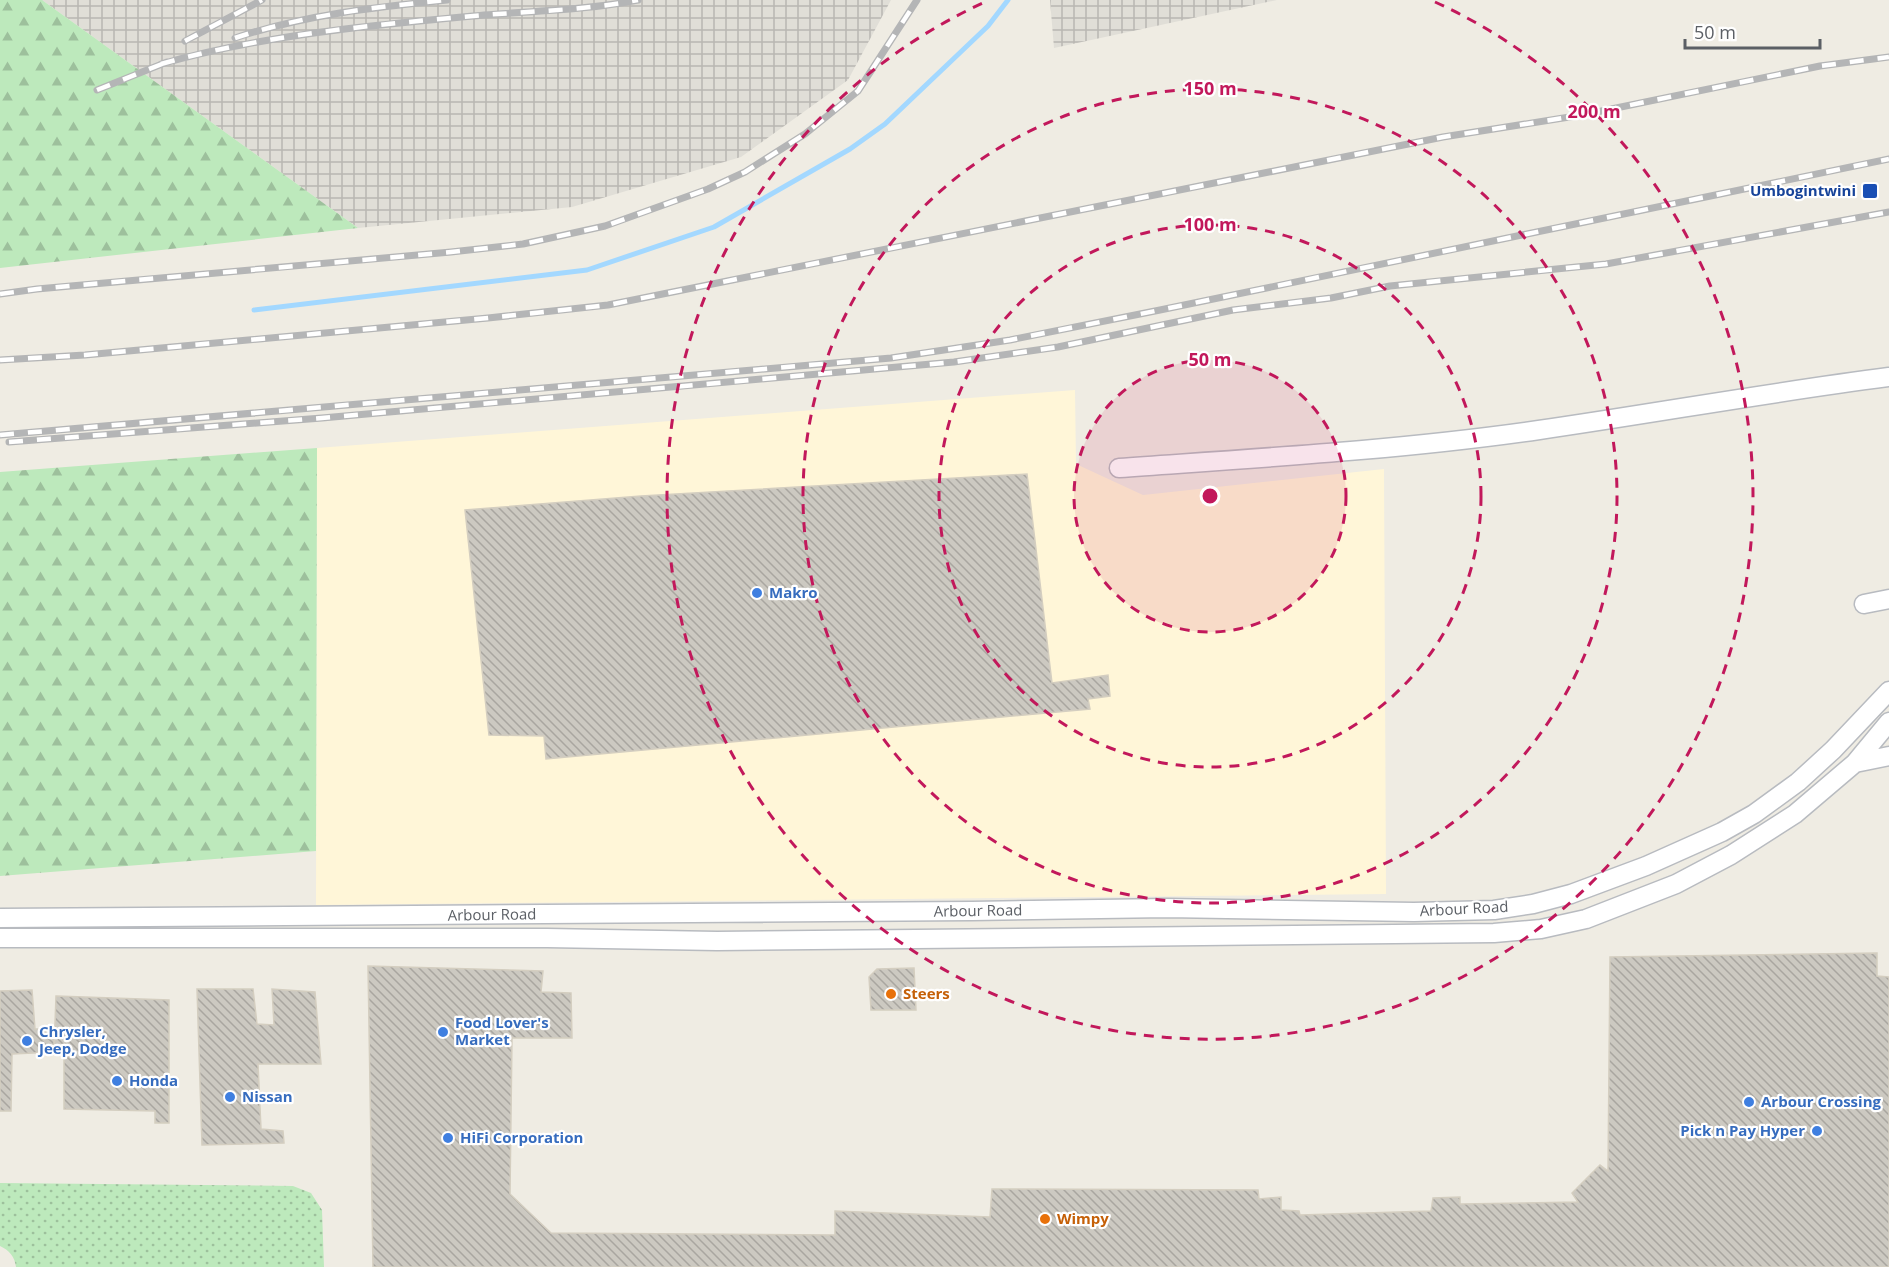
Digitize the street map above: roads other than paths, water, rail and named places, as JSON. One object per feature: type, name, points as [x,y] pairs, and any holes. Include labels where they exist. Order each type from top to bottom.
[{"type":"street","points":[[1119,468],[1369,450],[1504,434],[1780,391],[1889,377]]},
{"type":"street","points":[[1864,604],[1889,599]]},
{"type":"street","name":"Arbour Road","points":[[0,918],[960,912],[1167,908],[1414,912],[1494,910],[1533,904],[1571,894],[1646,866],[1722,832],[1754,814],[1798,782],[1833,750],[1889,691]]},
{"type":"street","name":"Arbour Road","points":[[0,938],[523,938],[728,941],[1167,938],[1322,933],[1494,933],[1541,929],[1586,919],[1676,884],[1731,855],[1795,814],[1855,763],[1889,722]]},
{"type":"street","points":[[1855,763],[1889,756]]},
{"type":"waterway","points":[[254,310],[587,270],[714,227],[850,149],[885,124],[988,26],[1008,0]]},
{"type":"railway","points":[[185,41],[262,0]]},
{"type":"railway","points":[[235,38],[313,18],[366,9],[447,0]]},
{"type":"railway","points":[[161,64],[241,45],[321,32],[484,15],[580,8],[638,0]]},
{"type":"railway","points":[[0,294],[523,244],[605,226],[708,189],[745,172],[805,134],[858,91],[917,0]]},
{"type":"railway","points":[[0,360],[85,355],[608,305],[1443,137],[1582,115],[1820,66],[1889,57]]},
{"type":"railway","points":[[97,90],[167,62]]},
{"type":"railway","points":[[0,435],[891,358],[1010,340],[1889,159]]},
{"type":"railway","points":[[9,442],[322,418],[954,362],[1058,347],[1233,310],[1331,298],[1390,286],[1606,264],[1889,212]]},
{"type":"place","name":"Umbogintwini","points":[[1870,191]]},
{"type":"place","name":"Makro","points":[[757,593]]},
{"type":"place","name":"Steers","points":[[891,994]]},
{"type":"place","name":"Food Lover's Market","points":[[443,1032]]},
{"type":"place","name":"Chrysler, Jeep, Dodge","points":[[27,1041]]},
{"type":"place","name":"Honda","points":[[117,1081]]},
{"type":"place","name":"Nissan","points":[[230,1097]]},
{"type":"place","name":"Arbour Crossing","points":[[1749,1102]]},
{"type":"place","name":"Pick n Pay Hyper","points":[[1817,1131]]},
{"type":"place","name":"HiFi Corporation","points":[[448,1138]]},
{"type":"place","name":"Wimpy","points":[[1045,1219]]}]
